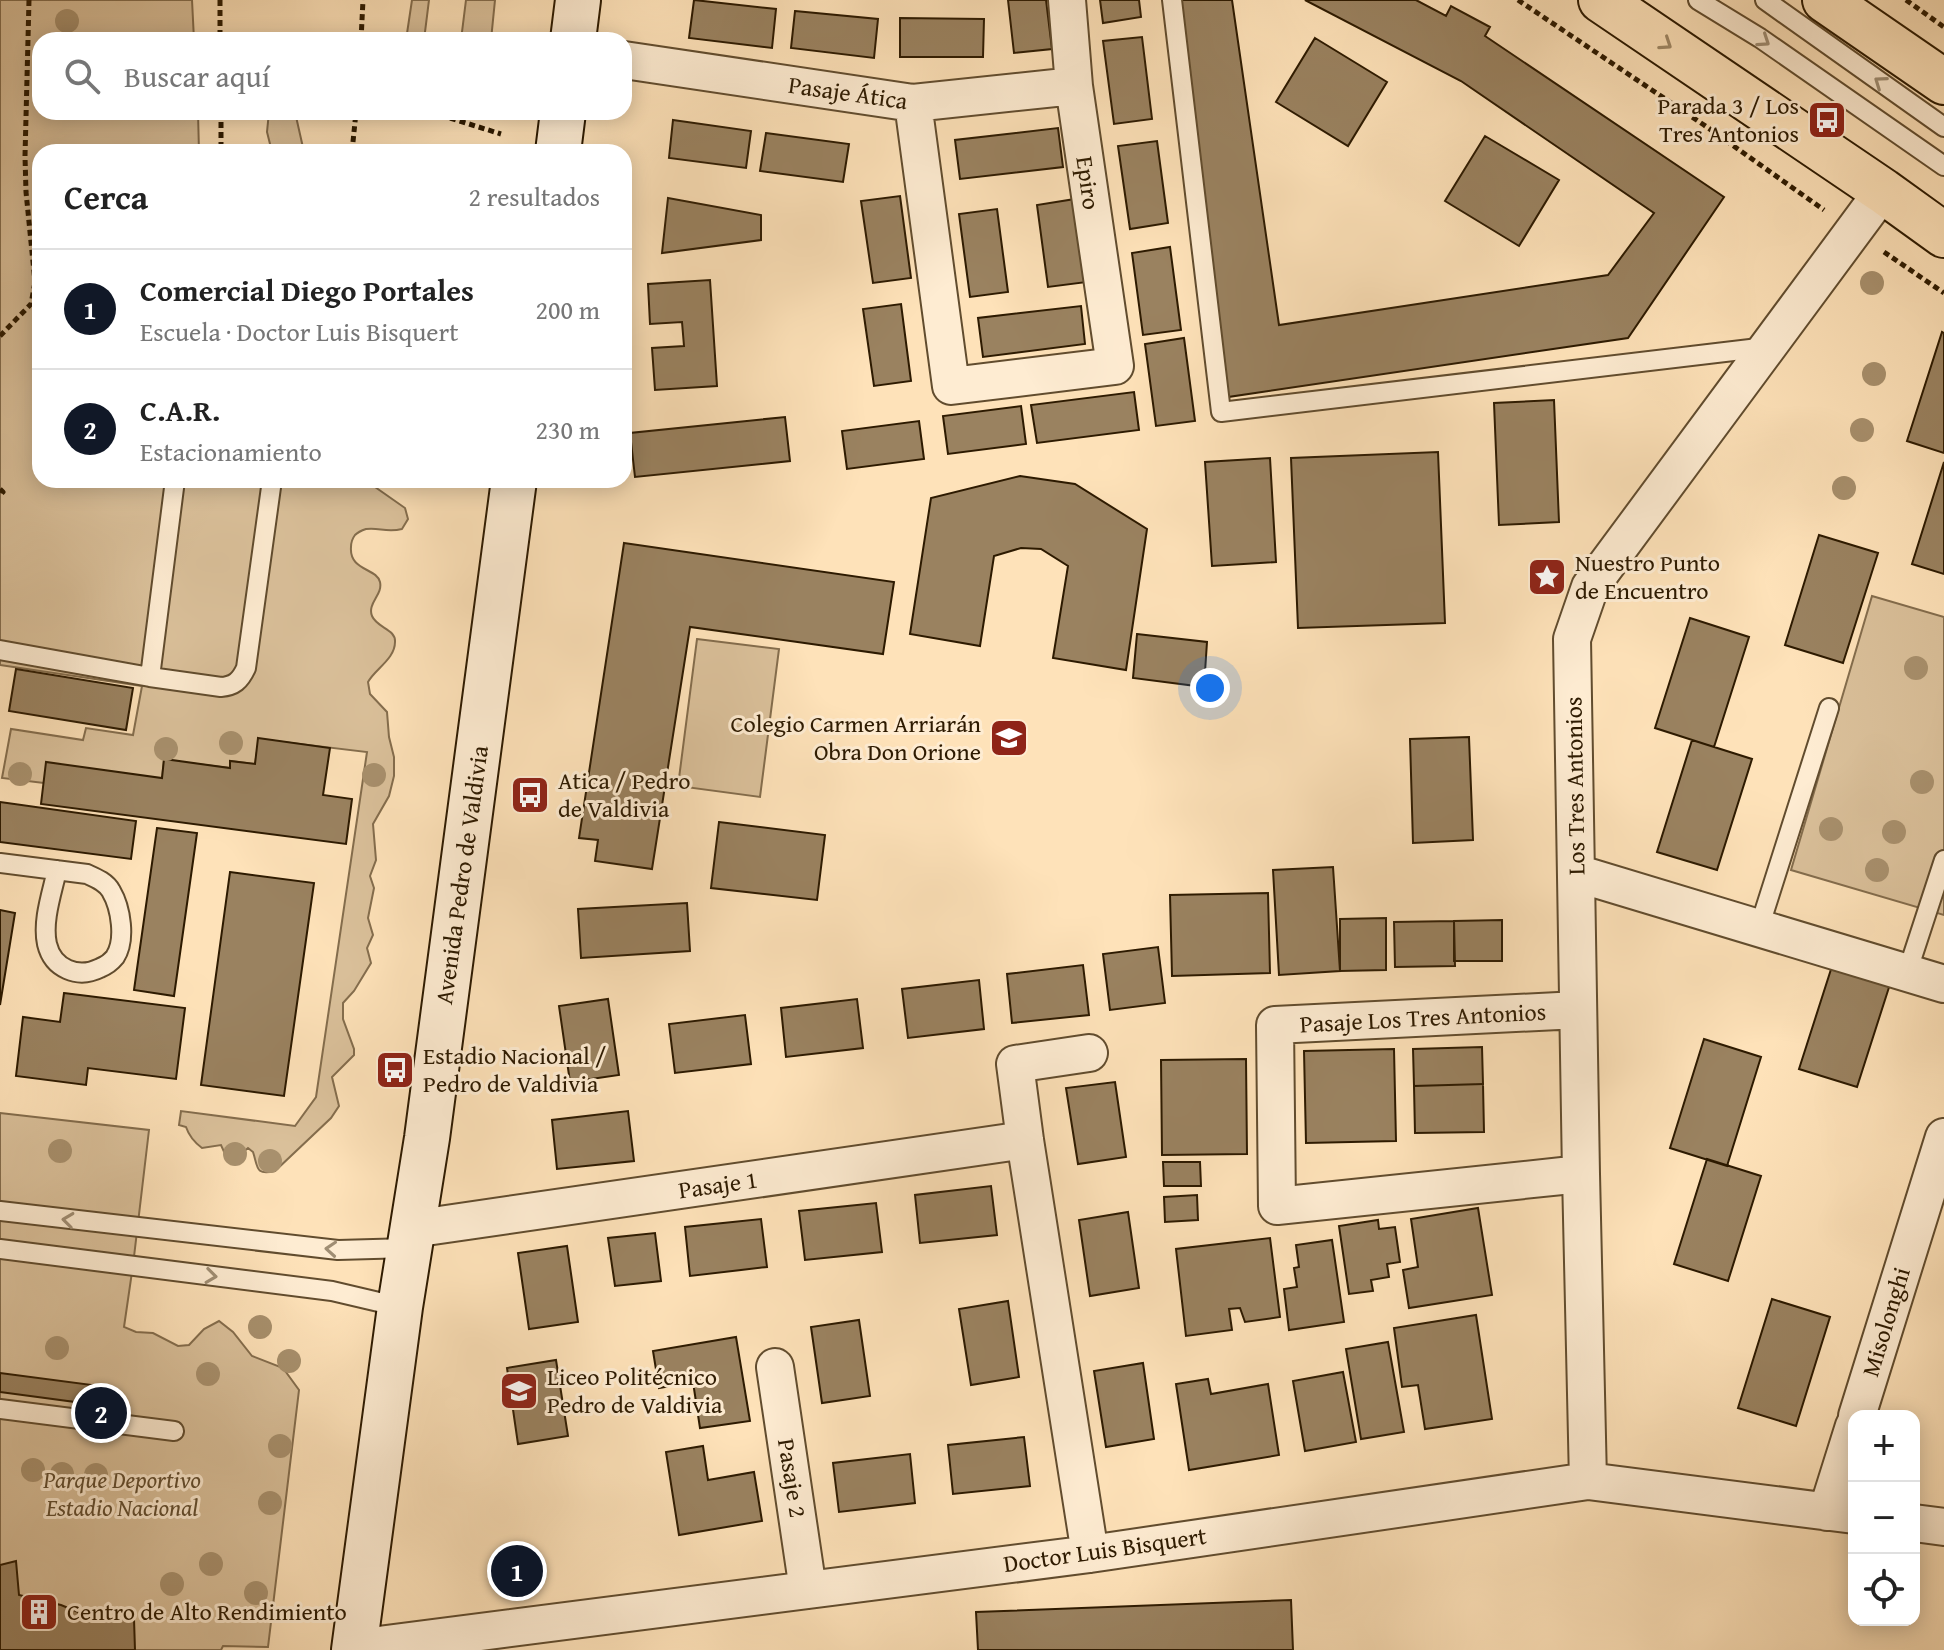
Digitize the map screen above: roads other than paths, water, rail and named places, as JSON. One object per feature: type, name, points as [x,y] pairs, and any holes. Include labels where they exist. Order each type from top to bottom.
[{"type":"main road","points":[[574,32],[578,0]]},
{"type":"main road","points":[[1601,0],[1944,235]]},
{"type":"main road","points":[[1825,0],[1944,82]]},
{"type":"main road","points":[[559,144],[562,120]]},
{"type":"main road","name":"Avenida Pedro de Valdivia","points":[[354,1649],[400,1307],[429,1122],[513,488]]},
{"type":"street","name":"Epiro","points":[[913,103],[951,386],[1115,366],[1074,86],[1067,0]]},
{"type":"street","name":"Pasaje Ática","points":[[632,61],[913,103],[1074,86]]},
{"type":"street","name":"Los Tres Antonios","points":[[1588,1481],[1572,639],[1590,587],[1883,191]]},
{"type":"street","points":[[1576,873],[1944,984]]},
{"type":"street","name":"Pasaje Los Tres Antonios","points":[[1578,1010],[1275,1025],[1277,1206],[1581,1174]]},
{"type":"street","points":[[1089,1053],[1015,1064],[1090,1554]]},
{"type":"street","name":"Misolonghi","points":[[1859,1410],[1944,1137]]},
{"type":"street","name":"Pasaje 1","points":[[410,1239],[1025,1140]]},
{"type":"street","name":"Pasaje 2","points":[[775,1367],[808,1590]]},
{"type":"street","points":[[1841,1514],[1848,1467]]},
{"type":"street","name":"Doctor Luis Bisquert","points":[[354,1649],[1090,1554],[1588,1481],[1841,1514]]},
{"type":"street","points":[[1920,1524],[1944,1527]]},
{"type":"lane","points":[[1172,0],[1221,412],[1767,347]]},
{"type":"lane","points":[[1698,0],[1760,38],[1944,166]]},
{"type":"lane","points":[[1765,0],[1944,127]]},
{"type":"lane","points":[[150,677],[174,488]]},
{"type":"lane","points":[[0,650],[150,677],[229,686],[242,677],[246,668],[271,488]]},
{"type":"lane","points":[[1759,928],[1829,708]]},
{"type":"lane","points":[[1907,973],[1944,860]]},
{"type":"lane","points":[[0,863],[57,870],[87,874],[100,879],[110,889],[116,903],[121,939],[115,956],[95,971],[68,971],[55,961],[47,945],[46,924],[57,870]]},
{"type":"lane","points":[[0,1211],[338,1250],[410,1239]]},
{"type":"lane","points":[[0,1249],[332,1291],[400,1307]]},
{"type":"lane","points":[[0,1409],[174,1431]]},
{"type":"place","name":"Parada 3 / Los Tres Antonios","points":[[1827,120]]},
{"type":"place","name":"Nuestro Punto de Encuentro","points":[[1547,577]]},
{"type":"place","name":"Colegio Carmen Arriarán Obra Don Orione","points":[[1009,738]]},
{"type":"place","name":"Atica / Pedro de Valdivia","points":[[530,795]]},
{"type":"place","name":"Estadio Nacional / Pedro de Valdivia","points":[[395,1070]]},
{"type":"place","name":"Liceo Politécnico Pedro de Valdivia","points":[[519,1391]]},
{"type":"place","name":"C.A.R.","points":[[101,1413]]},
{"type":"place","name":"Comercial Diego Portales","points":[[517,1571]]},
{"type":"place","name":"Centro de Alto Rendimiento","points":[[39,1612]]},
{"type":"park label","name":"Parque Deportivo Estadio Nacional","points":[[122,1494]]}]
